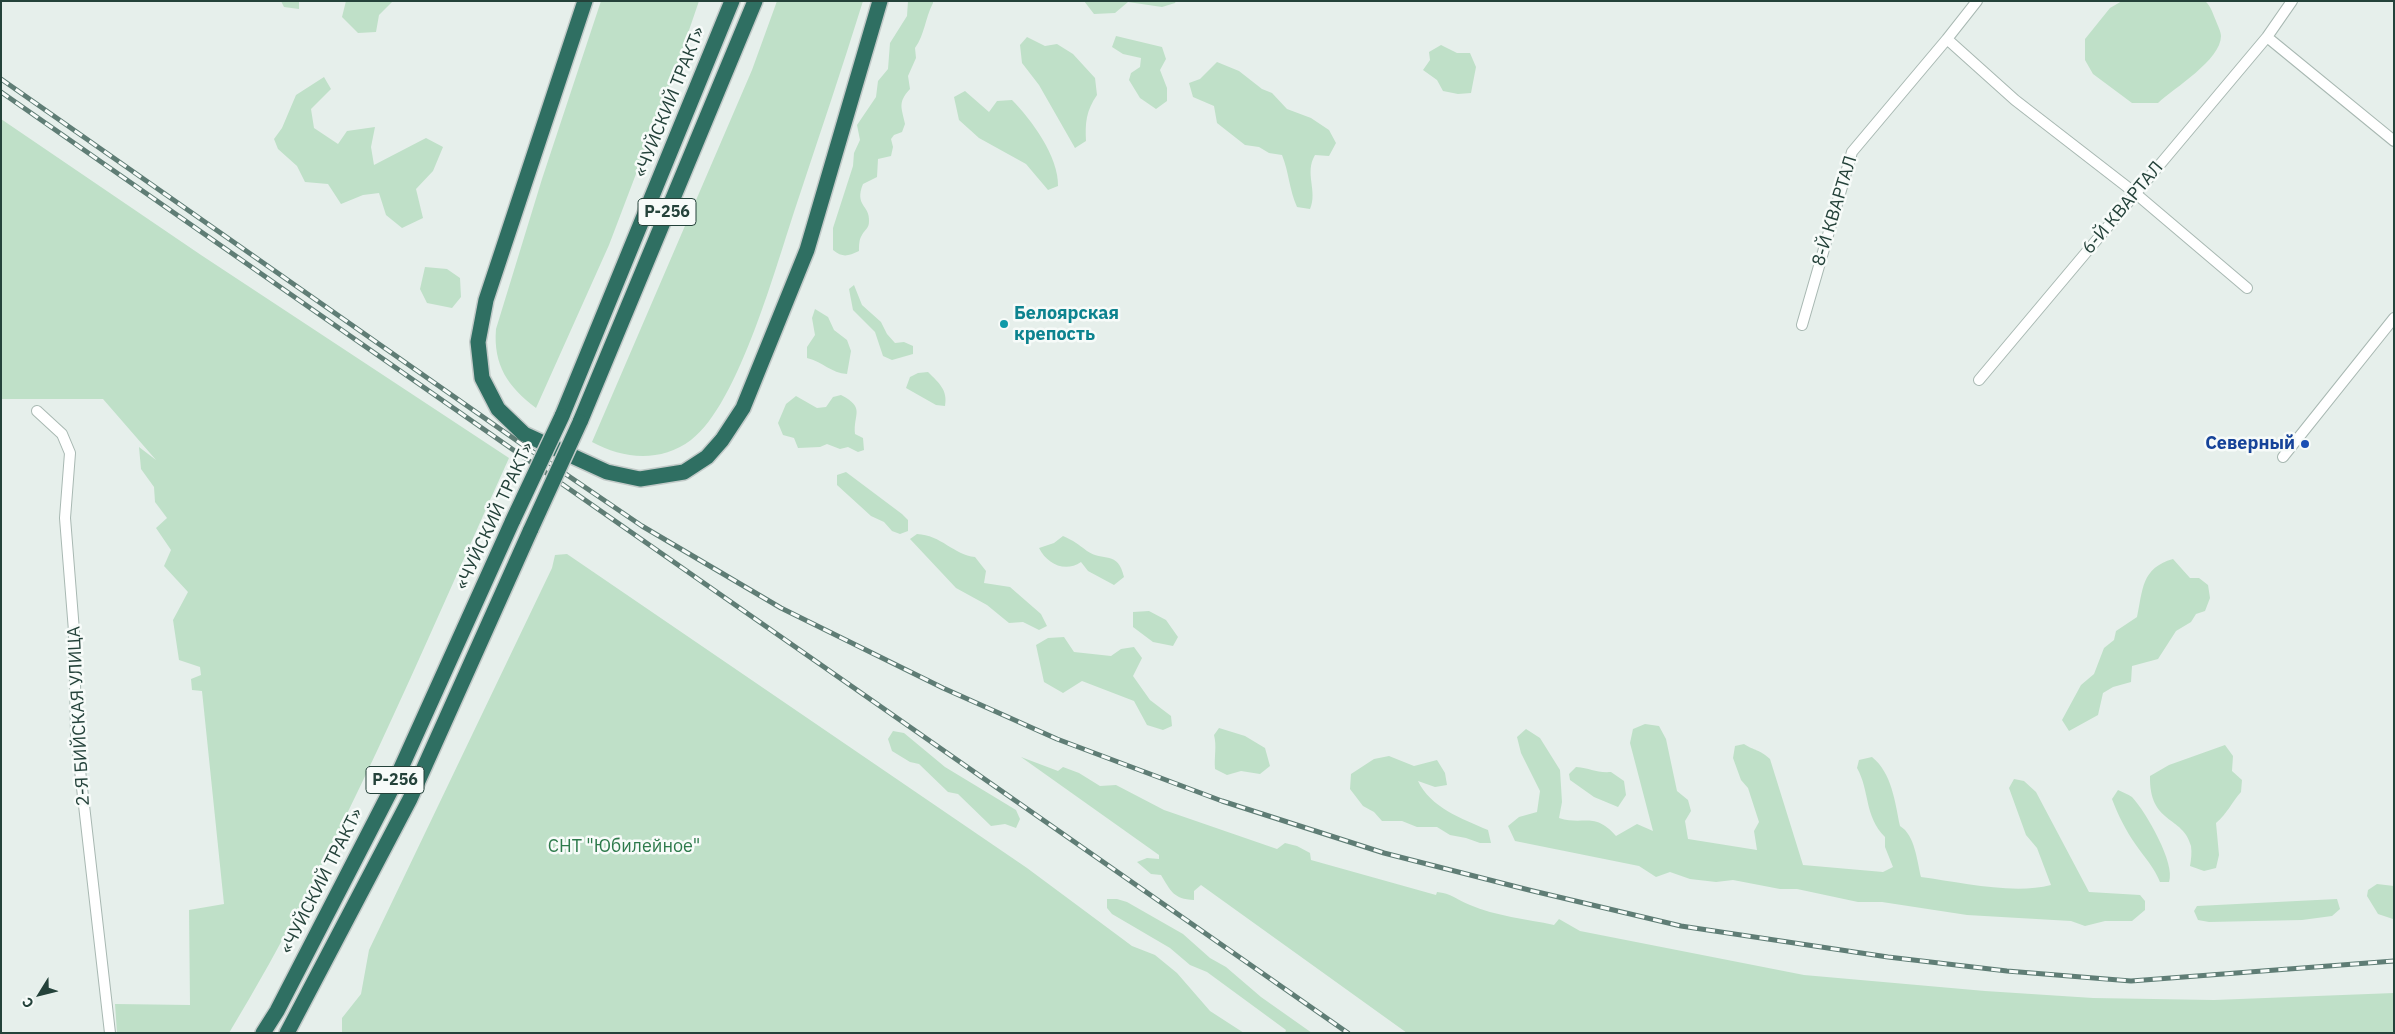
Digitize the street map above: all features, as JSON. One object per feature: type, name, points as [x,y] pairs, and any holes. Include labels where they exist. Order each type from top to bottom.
[{"type":"highway","points":[[585,1],[486,300],[478,342],[478,361],[482,378],[489,394],[510,423],[524,434],[607,472],[640,479],[672,475],[694,466],[717,448],[743,408],[807,250],[880,1]]},
{"type":"highway","name":"«ЧУЙСКИЙ ТРАКТ»","points":[[263,1033],[277,1011],[392,788],[562,416],[732,1]]},
{"type":"highway","name":"Р-256","points":[[288,1033],[410,799],[580,422],[755,1]]},
{"type":"street","name":"8-Й КВАРТАЛ","points":[[1802,325],[1852,152],[1947,39],[1976,1]]},
{"type":"street","name":"6-Й КВАРТАЛ","points":[[1979,380],[2267,37],[2292,1]]},
{"type":"street","points":[[2267,37],[2394,141]]},
{"type":"street","points":[[1947,39],[2015,100],[2135,193],[2247,288]]},
{"type":"street","points":[[2283,457],[2394,318]]},
{"type":"street","name":"2-Я БИЙСКАЯ УЛИЦА","points":[[37,411],[62,434],[70,453],[65,518],[74,631],[76,735],[110,1033]]},
{"type":"green space","points":[[281,1],[299,1],[299,9],[284,7]]},
{"type":"green space","points":[[346,1],[393,1],[379,15],[376,32],[358,33],[342,17]]},
{"type":"green space","points":[[601,1],[699,1],[674,74],[609,245],[536,408],[518,392],[504,374],[497,354],[496,329],[542,179]]},
{"type":"green space","points":[[777,1],[863,1],[779,260],[754,330],[725,396],[709,422],[691,440],[667,452],[654,455],[629,455],[604,448],[592,442],[752,70]]},
{"type":"green space","points":[[908,1],[933,1],[933,3],[915,48],[916,58],[908,76],[910,89],[902,102],[905,124],[902,132],[894,135],[891,139],[893,147],[891,156],[878,159],[877,177],[863,184],[860,197],[869,216],[869,224],[860,238],[859,251],[843,255],[833,250],[833,228],[853,166],[854,153],[860,140],[857,125],[876,97],[878,81],[888,69],[890,43],[907,16]]},
{"type":"green space","points":[[1084,1],[1176,1],[1162,7],[1128,2],[1115,13],[1094,14]]},
{"type":"green space","points":[[2122,1],[2205,1],[2212,10],[2220,31],[2219,45],[2205,64],[2158,103],[2132,103],[2093,74],[2085,60],[2085,39],[2110,8]]},
{"type":"green space","points":[[1116,36],[1162,47],[1166,59],[1160,70],[1167,88],[1167,101],[1156,109],[1140,98],[1129,80],[1131,73],[1140,67],[1141,58],[1123,54],[1112,47]]},
{"type":"green space","points":[[1027,37],[1045,46],[1057,44],[1073,54],[1095,78],[1097,95],[1090,106],[1087,117],[1086,141],[1075,148],[1039,85],[1022,63],[1020,45]]},
{"type":"green space","points":[[1441,45],[1457,53],[1470,53],[1476,67],[1471,93],[1458,94],[1443,91],[1437,80],[1423,70],[1430,60],[1429,52]]},
{"type":"green space","points":[[1217,62],[1239,71],[1262,89],[1272,93],[1287,109],[1311,118],[1329,130],[1336,143],[1329,156],[1315,155],[1312,162],[1313,196],[1310,209],[1297,207],[1282,155],[1269,153],[1259,147],[1245,145],[1217,123],[1214,106],[1193,97],[1189,83],[1200,79]]},
{"type":"green space","points":[[324,77],[331,89],[311,109],[314,128],[338,144],[347,131],[375,127],[371,147],[374,165],[426,138],[443,147],[433,171],[416,189],[423,218],[402,228],[386,215],[379,193],[363,195],[341,204],[328,184],[305,182],[297,166],[278,149],[274,139],[282,128],[296,95]]},
{"type":"green space","points":[[965,91],[989,112],[997,101],[1012,100],[1035,128],[1049,151],[1054,163],[1058,186],[1048,190],[1026,164],[979,138],[959,120],[954,97]]},
{"type":"green space","points":[[1,119],[201,255],[509,458],[378,750],[343,822],[269,964],[229,1033],[117,1033],[115,1004],[190,1005],[189,910],[224,904],[202,691],[192,690],[191,679],[201,675],[200,667],[179,660],[173,620],[188,592],[164,566],[171,550],[156,528],[167,518],[155,502],[154,487],[141,469],[139,447],[156,460],[103,399],[1,399]]},
{"type":"green space","points":[[425,267],[447,269],[460,278],[461,297],[452,308],[427,303],[420,289]]},
{"type":"green space","points":[[854,285],[862,305],[881,322],[887,334],[895,343],[904,342],[913,346],[913,354],[892,360],[883,356],[875,332],[853,310],[849,289]]},
{"type":"green space","points":[[815,309],[828,317],[834,330],[847,340],[851,351],[847,374],[836,372],[807,358],[807,347],[815,335],[812,318]]},
{"type":"green space","points":[[928,372],[944,391],[945,406],[936,405],[906,388],[910,377],[918,373]]},
{"type":"green space","points":[[841,395],[856,408],[855,434],[863,438],[864,450],[858,452],[848,447],[840,449],[827,444],[820,447],[798,448],[794,438],[783,435],[778,423],[786,404],[796,396],[817,408],[826,407],[833,397]]},
{"type":"green space","points":[[846,472],[902,514],[908,520],[908,531],[900,534],[892,531],[884,522],[871,516],[837,485],[837,475]]},
{"type":"green space","points":[[917,534],[926,535],[960,553],[975,557],[986,571],[984,583],[1010,587],[1041,614],[1047,626],[1039,630],[1023,622],[1009,623],[987,605],[956,588],[910,539]]},
{"type":"green space","points":[[1063,536],[1093,554],[1114,560],[1118,563],[1124,577],[1114,585],[1088,571],[1081,562],[1069,567],[1063,567],[1052,562],[1042,554],[1039,548],[1054,543]]},
{"type":"green space","name":"СНТ \"Юбилейное\"","points":[[567,554],[1027,868],[1132,946],[1155,955],[1177,973],[1210,1011],[1244,1033],[342,1033],[342,1018],[361,994],[369,950],[552,568],[555,555]]},
{"type":"green space","points":[[2173,559],[2190,578],[2199,578],[2208,585],[2210,598],[2205,611],[2196,614],[2191,622],[2176,631],[2158,659],[2132,666],[2131,682],[2113,687],[2103,693],[2098,715],[2069,731],[2062,720],[2081,685],[2094,674],[2104,648],[2114,640],[2116,631],[2137,617],[2145,581],[2149,574],[2163,563]]},
{"type":"green space","points":[[1149,611],[1166,620],[1178,637],[1173,646],[1153,642],[1133,627],[1133,612]]},
{"type":"green space","points":[[1064,637],[1074,652],[1111,656],[1121,649],[1134,647],[1142,658],[1133,676],[1150,700],[1171,716],[1172,726],[1163,730],[1147,725],[1134,701],[1082,681],[1063,693],[1044,682],[1036,645],[1048,638]]},
{"type":"green space","points":[[1645,724],[1659,726],[1666,739],[1677,791],[1688,800],[1691,811],[1685,821],[1688,839],[1757,850],[1754,831],[1759,822],[1748,788],[1741,780],[1733,758],[1735,746],[1744,744],[1763,753],[1770,759],[1803,865],[1883,872],[1893,867],[1885,847],[1885,837],[1878,829],[1870,812],[1864,786],[1857,768],[1859,760],[1872,757],[1884,771],[1892,789],[1900,826],[1905,830],[1912,842],[1921,877],[2003,888],[2036,888],[2051,885],[2037,848],[2026,835],[2009,788],[2014,779],[2024,781],[2036,792],[2089,892],[2140,895],[2145,901],[2145,910],[2132,921],[2105,921],[2085,926],[2071,921],[1967,915],[1882,902],[1858,902],[1797,889],[1780,889],[1733,880],[1716,882],[1690,879],[1670,872],[1656,877],[1639,866],[1515,841],[1508,826],[1519,817],[1537,812],[1540,791],[1521,753],[1517,737],[1526,729],[1540,738],[1560,770],[1562,802],[1559,818],[1575,821],[1595,821],[1608,828],[1616,836],[1637,824],[1653,831],[1630,743],[1633,729]]},
{"type":"green space","points":[[1219,728],[1245,736],[1265,748],[1270,766],[1260,774],[1241,771],[1227,775],[1215,769],[1214,735]]},
{"type":"green space","points":[[893,731],[904,733],[945,767],[1016,810],[1020,819],[1016,828],[1005,824],[991,826],[958,794],[948,792],[919,764],[910,762],[892,751],[888,739]]},
{"type":"green space","points":[[2225,745],[2233,756],[2232,771],[2242,780],[2241,792],[2216,823],[2219,855],[2216,868],[2204,871],[2190,866],[2191,846],[2187,836],[2160,812],[2151,792],[2150,776],[2169,765]]},
{"type":"green space","points":[[1389,756],[1414,766],[1437,760],[1445,773],[1447,785],[1435,787],[1418,781],[1423,790],[1430,798],[1448,811],[1488,830],[1491,843],[1480,843],[1450,835],[1437,827],[1417,827],[1402,821],[1382,821],[1374,812],[1363,806],[1350,789],[1351,774],[1374,759]]},
{"type":"green space","points":[[1021,757],[1058,771],[1063,767],[1079,773],[1100,786],[1116,785],[1164,810],[1277,849],[1285,843],[1297,846],[1310,853],[1311,860],[1436,895],[1437,892],[1446,894],[1480,909],[1500,915],[1554,925],[1559,919],[1580,931],[1804,975],[1985,991],[2093,998],[2214,1000],[2394,993],[2394,1033],[1407,1033],[1201,885],[1194,891],[1194,900],[1177,896],[1170,890],[1161,875],[1151,874],[1137,862],[1147,858],[1159,859],[1159,855]]},
{"type":"green space","points":[[1576,767],[1611,772],[1624,781],[1626,795],[1618,807],[1594,797],[1570,780],[1569,774]]},
{"type":"green space","points":[[2118,790],[2132,797],[2152,826],[2168,863],[2169,882],[2160,882],[2126,829],[2112,799]]},
{"type":"green space","points":[[2377,884],[2394,886],[2393,919],[2378,914],[2367,896],[2368,890]]},
{"type":"green space","points":[[1107,899],[1127,902],[1183,934],[1210,958],[1226,967],[1261,997],[1312,1033],[1285,1033],[1286,1030],[1207,972],[1190,965],[1170,948],[1112,914],[1107,908]]},
{"type":"green space","points":[[2337,899],[2340,909],[2332,916],[2302,920],[2209,922],[2198,920],[2194,911],[2197,906]]},
{"type":"railway","points":[[1,79],[523,445],[642,526],[781,608],[943,688],[1057,739],[1222,801],[1384,853],[1681,926],[1888,957],[2007,971],[2131,981],[2394,961]]},
{"type":"railway","points":[[1,92],[1348,1033]]},
{"type":"place","name":"Белоярская крепость","points":[[1004,324]]},
{"type":"place","name":"Северный","points":[[2305,444]]}]
